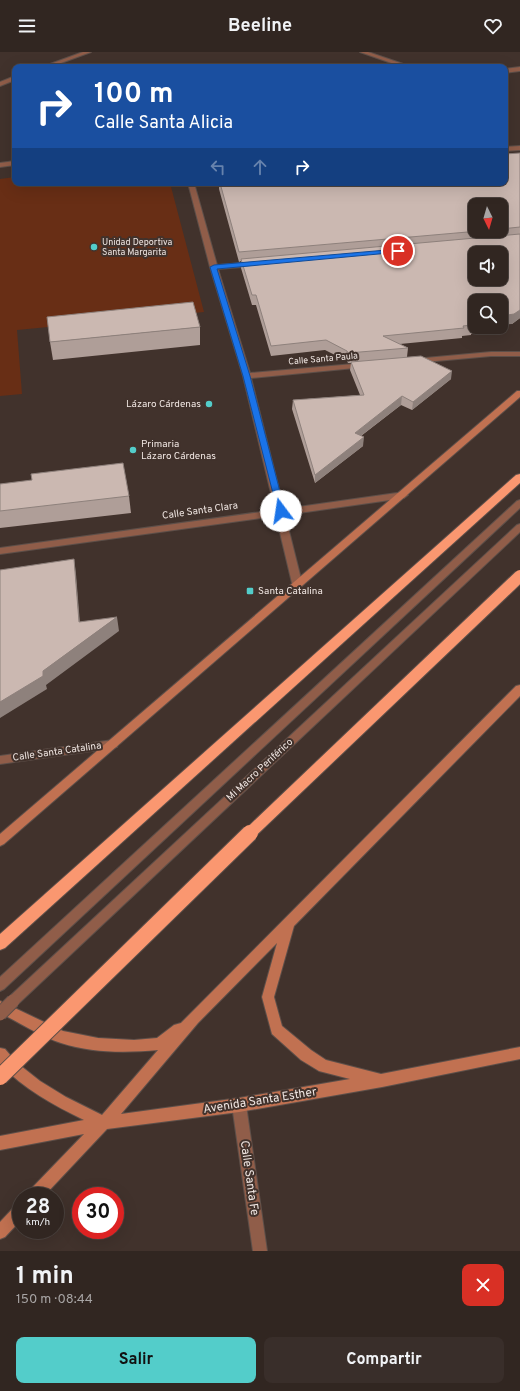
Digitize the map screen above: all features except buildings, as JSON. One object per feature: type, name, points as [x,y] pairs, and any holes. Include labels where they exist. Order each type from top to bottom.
[{"type":"highway","points":[[0,944],[520,477]]},
{"type":"highway","points":[[0,1077],[267,817],[520,576]]},
{"type":"main road","points":[[0,841],[297,583],[404,494],[520,393]]},
{"type":"main road","points":[[43,1187],[104,1123],[193,1019],[517,697],[520,689]]},
{"type":"main road","points":[[289,922],[276,962],[268,997],[277,1030],[306,1055],[324,1066],[382,1080]]},
{"type":"main road","points":[[0,1007],[62,1037],[98,1044],[134,1046],[159,1044],[193,1019]]},
{"type":"main road","name":"Avenida Santa Esther","points":[[0,1143],[104,1123],[239,1105],[382,1080],[520,1053]]},
{"type":"main road","points":[[0,1054],[13,1070],[38,1090],[104,1123]]},
{"type":"main road","points":[[0,1232],[12,1219]]},
{"type":"street","points":[[54,64],[88,52]]},
{"type":"street","points":[[363,52],[400,64]]},
{"type":"street","points":[[508,71],[520,69]]},
{"type":"street","points":[[0,84],[12,79]]},
{"type":"street","points":[[508,149],[520,148]]},
{"type":"street","points":[[0,165],[12,163]]},
{"type":"street","points":[[192,186],[214,267],[247,376],[281,511],[297,583]]},
{"type":"street","points":[[214,267],[261,263]]},
{"type":"street","points":[[404,362],[491,354],[520,354]]},
{"type":"street","name":"Calle Santa Paula","points":[[247,376],[373,365]]},
{"type":"street","name":"Calle Santa Clara","points":[[0,551],[404,494]]},
{"type":"street","name":"Mi Macro Periférico","points":[[2,983],[520,503]]},
{"type":"street","name":"Mi Macro Periférico","points":[[0,1014],[520,527]]},
{"type":"street","name":"Calle Santa Catalina","points":[[0,760],[113,744]]},
{"type":"street","name":"Calle Santa Fe","points":[[239,1105],[260,1251]]},
{"type":"shaded area","name":"Unidad Deportiva Santa Margarita","points":[[12,177],[12,186],[171,186],[204,312],[17,330],[22,394],[0,396],[0,179]]},
{"type":"place","name":"Unidad Deportiva Santa Margarita","points":[[94,247]]},
{"type":"place","name":"Lázaro Cárdenas","points":[[209,404]]},
{"type":"place","name":"Primaria Lázaro Cárdenas","points":[[133,450]]},
{"type":"place","name":"Santa Catalina","points":[[250,591]]},
{"type":"route","points":[[281,511],[247,376],[214,267],[398,251]]}]
